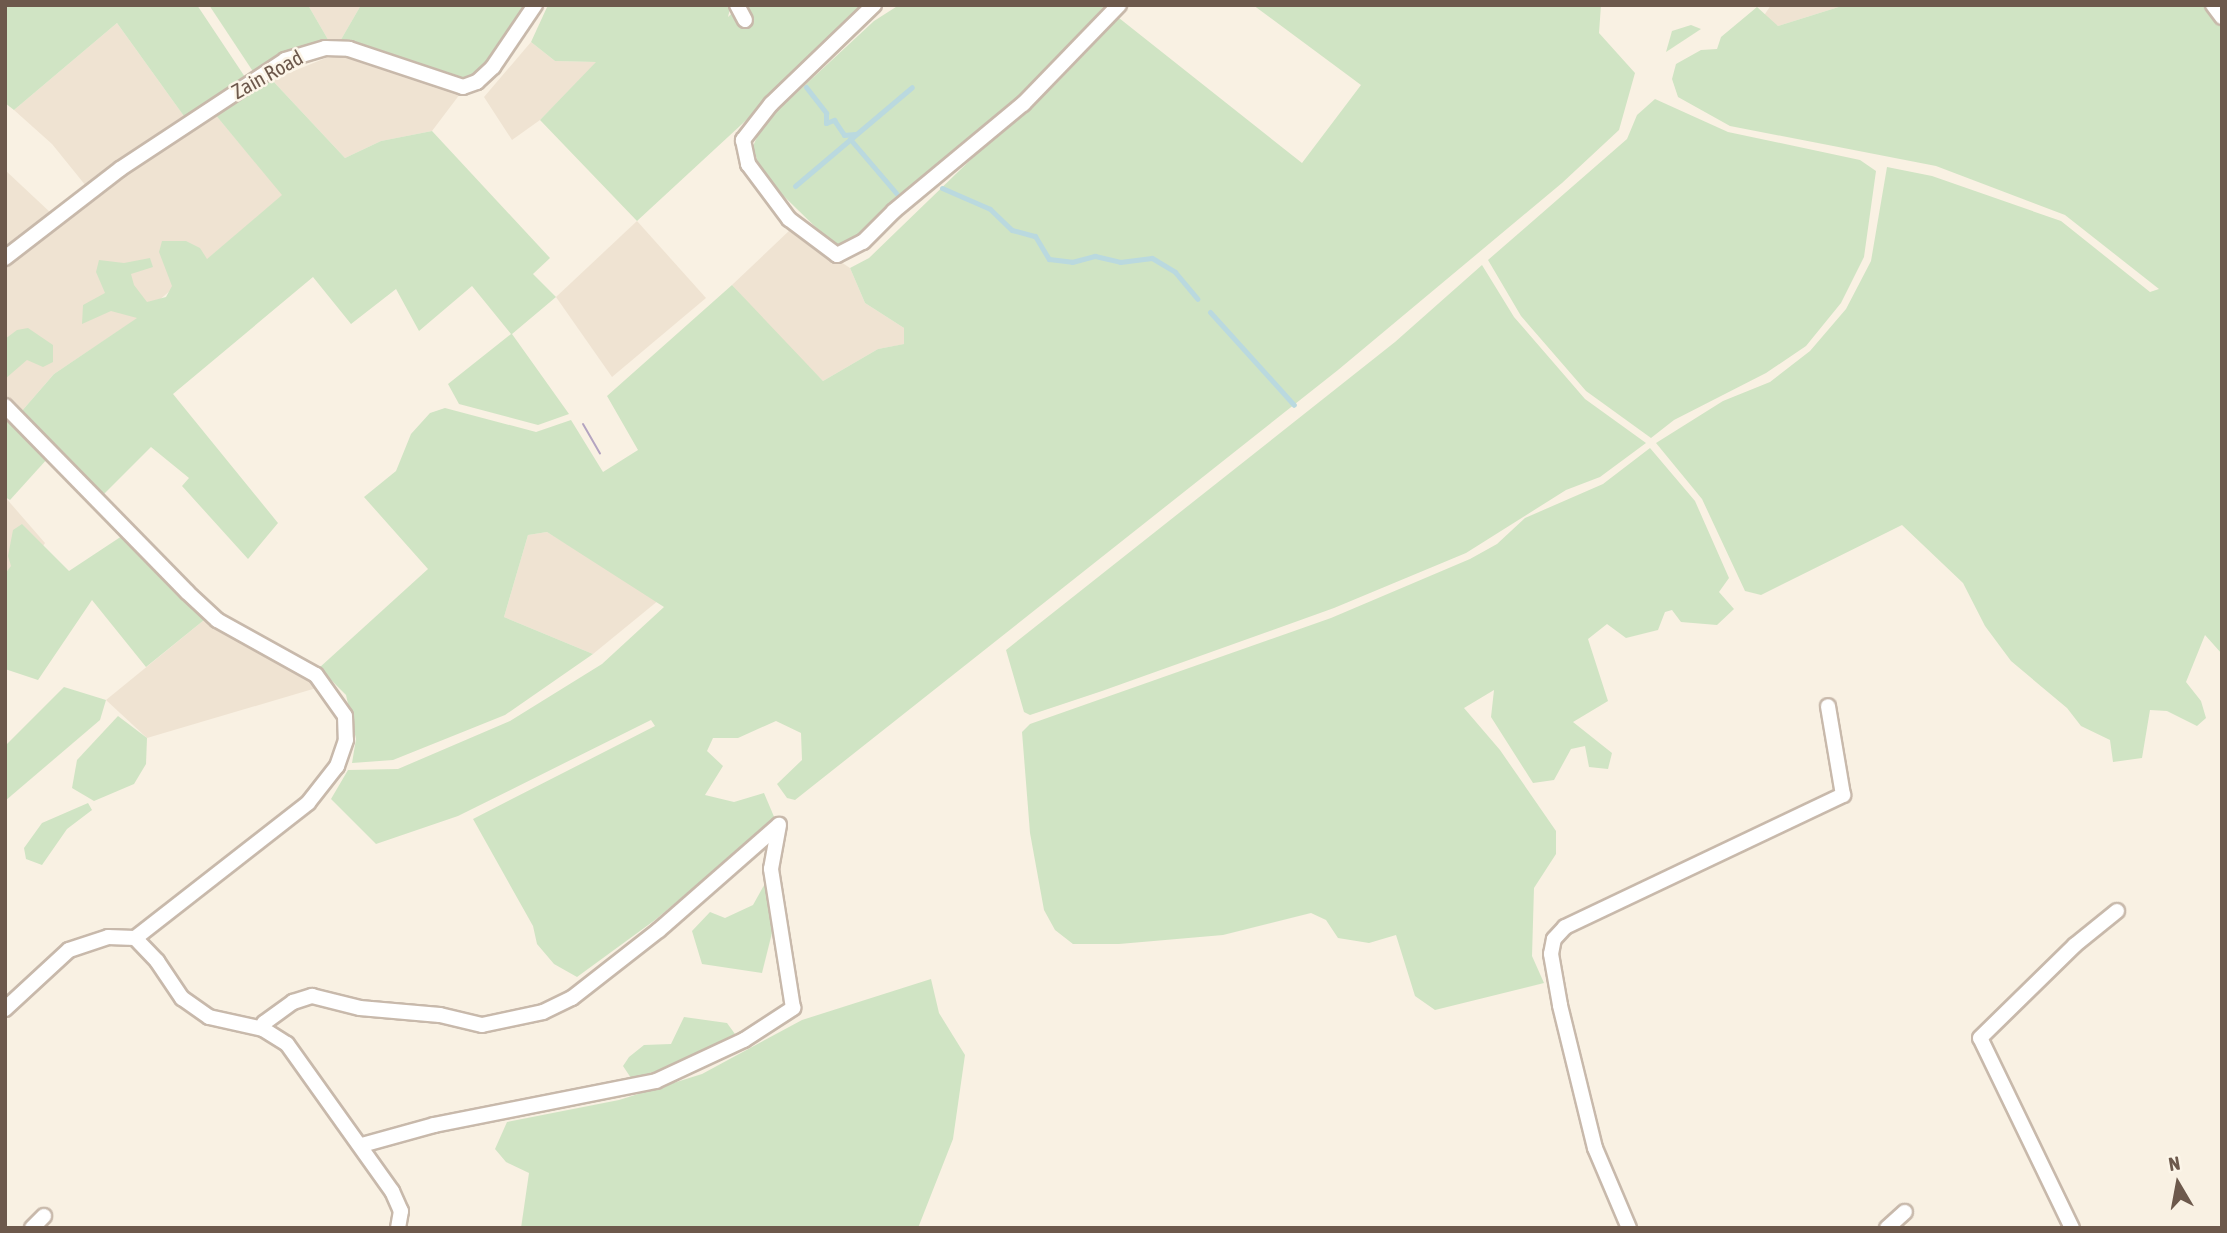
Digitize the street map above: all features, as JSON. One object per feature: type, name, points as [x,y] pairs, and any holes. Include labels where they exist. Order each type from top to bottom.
[{"type":"street","name":"Zain Road","points":[[5,258],[120,169],[285,60],[325,48],[349,50],[463,87],[477,82],[494,67],[536,5]]},
{"type":"street","points":[[737,5],[745,20]]},
{"type":"street","points":[[873,5],[755,120],[743,140],[748,164],[789,219],[837,255],[863,242],[894,211],[1023,104],[1119,5]]},
{"type":"street","points":[[2213,5],[2222,16]]},
{"type":"street","points":[[5,406],[187,593],[218,620],[316,675],[345,716],[346,740],[337,766],[308,803],[200,883],[135,939]]},
{"type":"street","points":[[1629,1228],[1595,1148],[1560,1004],[1551,954],[1554,939],[1565,927],[1843,796],[1828,706]]},
{"type":"street","points":[[263,1029],[264,1023],[293,1002],[312,996],[360,1008],[440,1015],[482,1025],[543,1012],[572,998],[649,938],[779,825],[771,869],[793,1008],[719,1053],[656,1081],[434,1125],[362,1145]]},
{"type":"street","points":[[2072,1228],[1980,1038],[2075,945],[2118,911]]},
{"type":"street","points":[[5,1009],[69,950],[108,937],[135,939],[157,961],[182,998],[221,1022],[263,1029],[287,1044],[362,1145],[401,1211],[398,1228]]},
{"type":"street","points":[[1887,1228],[1905,1212]]},
{"type":"street","points":[[32,1228],[44,1216]]},
{"type":"shaded area","points":[[308,5],[361,5],[339,43],[330,43]]},
{"type":"shaded area","points":[[1771,5],[1845,5],[1778,26],[1763,17]]},
{"type":"shaded area","points":[[117,23],[186,119],[86,186],[52,144],[14,110]]},
{"type":"shaded area","points":[[531,42],[555,61],[597,62],[540,120],[512,140],[484,97]]},
{"type":"shaded area","points":[[333,55],[400,70],[460,94],[432,131],[381,141],[345,158],[272,80]]},
{"type":"shaded area","points":[[214,113],[283,195],[138,318],[54,374],[21,412],[5,398],[5,268],[147,156]]},
{"type":"shaded area","points":[[5,170],[52,214],[5,250]]},
{"type":"shaded area","points":[[637,221],[706,298],[612,377],[556,297]]},
{"type":"shaded area","points":[[791,229],[850,268],[865,303],[904,328],[905,344],[878,349],[823,381],[782,340],[732,285]]},
{"type":"shaded area","points":[[5,497],[45,543],[5,603]]},
{"type":"shaded area","points":[[547,532],[659,600],[593,654],[504,617],[528,535]]},
{"type":"shaded area","points":[[209,616],[323,686],[147,738],[106,700]]},
{"type":"green space","points":[[5,5],[197,5],[245,77],[186,119],[117,23],[14,110],[5,103]]},
{"type":"green space","points":[[209,5],[308,5],[330,43],[254,73]]},
{"type":"green space","points":[[361,5],[536,5],[505,60],[462,83],[339,43]]},
{"type":"green space","points":[[548,5],[731,5],[728,17],[740,5],[871,5],[637,221],[540,120],[596,62],[555,61],[531,42]]},
{"type":"green space","points":[[899,5],[1105,5],[1055,63],[1005,110],[852,244],[835,246],[761,174],[753,146],[763,124],[874,21]]},
{"type":"green space","points":[[1253,5],[1601,5],[1599,33],[1635,73],[1619,130],[1562,183],[1338,370],[795,800],[787,798],[777,784],[802,760],[801,733],[776,721],[738,738],[713,738],[707,751],[723,766],[705,795],[734,802],[764,793],[775,819],[655,920],[577,977],[554,964],[537,944],[533,926],[473,819],[655,726],[651,720],[458,816],[376,844],[331,799],[348,770],[398,769],[510,721],[602,664],[664,607],[547,532],[528,535],[504,617],[593,654],[505,715],[393,760],[352,763],[356,739],[346,695],[319,668],[428,569],[364,497],[396,471],[411,434],[430,413],[445,408],[536,432],[571,420],[603,472],[638,450],[607,396],[732,285],[823,381],[878,349],[904,344],[904,328],[865,303],[850,268],[869,258],[990,141],[1052,88],[1119,18],[1302,163],[1361,85]]},
{"type":"green space","points":[[1845,5],[2207,5],[2222,26],[2222,654],[2205,635],[2186,682],[2201,701],[2206,718],[2197,726],[2167,711],[2150,710],[2142,758],[2113,762],[2110,740],[2081,726],[2067,708],[2011,661],[1985,626],[1963,583],[1902,525],[1761,595],[1745,591],[1702,499],[1656,443],[1723,401],[1770,382],[1810,351],[1846,309],[1871,261],[1887,167],[1932,176],[2061,221],[2150,292],[2159,289],[2065,215],[1936,166],[1730,126],[1678,97],[1672,79],[1676,64],[1701,50],[1717,49],[1721,37],[1757,7],[1778,26]]},
{"type":"green space","points":[[1691,25],[1701,29],[1666,52],[1672,31]]},
{"type":"green space","points":[[272,80],[345,158],[381,141],[432,131],[550,258],[533,274],[556,297],[512,334],[569,414],[538,425],[459,404],[448,384],[511,334],[472,286],[419,331],[396,289],[351,324],[313,277],[173,394],[278,523],[248,559],[182,486],[189,478],[151,447],[100,498],[21,412],[54,374],[137,318],[111,311],[82,324],[83,305],[105,293],[96,272],[99,260],[124,263],[150,258],[153,267],[131,274],[134,285],[147,302],[166,297],[172,286],[159,252],[162,241],[186,241],[200,248],[207,259],[282,195],[214,113]]},
{"type":"green space","points":[[1655,99],[1728,132],[1860,160],[1876,171],[1864,257],[1841,303],[1806,346],[1766,373],[1674,420],[1651,438],[1586,391],[1521,316],[1488,260],[1627,139],[1637,115]]},
{"type":"green space","points":[[1482,265],[1514,317],[1585,399],[1646,443],[1600,477],[1566,490],[1466,553],[1334,608],[1102,691],[1030,715],[1024,712],[1006,650],[1395,342]]},
{"type":"green space","points":[[28,328],[53,345],[53,362],[43,367],[27,360],[5,379],[5,339],[17,330]]},
{"type":"green space","points":[[5,415],[48,458],[10,500],[5,497]]},
{"type":"green space","points":[[1650,448],[1695,501],[1729,578],[1719,592],[1734,609],[1717,625],[1681,622],[1672,610],[1665,612],[1658,630],[1626,638],[1607,624],[1588,639],[1608,701],[1573,722],[1612,753],[1608,769],[1589,767],[1585,746],[1571,749],[1554,780],[1533,783],[1491,717],[1494,690],[1464,708],[1500,750],[1556,831],[1556,854],[1534,888],[1532,956],[1544,983],[1435,1010],[1415,996],[1396,935],[1369,943],[1338,938],[1326,920],[1311,913],[1223,935],[1119,944],[1073,944],[1055,930],[1044,910],[1030,833],[1022,732],[1030,724],[1331,618],[1470,559],[1497,544],[1525,518],[1603,484]]},
{"type":"green space","points":[[22,524],[69,571],[125,534],[209,616],[146,667],[92,600],[38,680],[5,669],[5,574],[11,566],[8,556],[13,530]]},
{"type":"green space","points":[[64,687],[106,700],[100,720],[5,801],[5,746]]},
{"type":"green space","points":[[118,716],[147,738],[146,764],[134,784],[94,801],[72,788],[77,760]]},
{"type":"green space","points":[[88,803],[92,810],[67,829],[42,865],[26,859],[24,848],[42,823]]},
{"type":"green space","points":[[767,880],[772,933],[762,973],[702,964],[692,931],[710,912],[725,918],[753,905]]},
{"type":"green space","points":[[931,979],[939,1013],[965,1055],[953,1139],[918,1228],[521,1228],[529,1173],[506,1162],[495,1149],[507,1122],[619,1100],[702,1074],[802,1020]]},
{"type":"green space","points":[[684,1017],[727,1023],[735,1034],[672,1067],[631,1078],[623,1066],[629,1057],[644,1045],[671,1044]]},
{"type":"waterway","points":[[806,87],[826,113],[826,123],[834,120],[844,135],[855,134]]},
{"type":"waterway","points":[[795,186],[912,87]]},
{"type":"waterway","points":[[850,139],[897,194]]},
{"type":"waterway","points":[[942,188],[990,209],[1012,230],[1035,236],[1049,259],[1072,262],[1095,256],[1120,262],[1152,258],[1175,272],[1198,299]]},
{"type":"waterway","points":[[1210,312],[1294,405]]},
{"type":"tram line","points":[[583,424],[600,453]]}]
